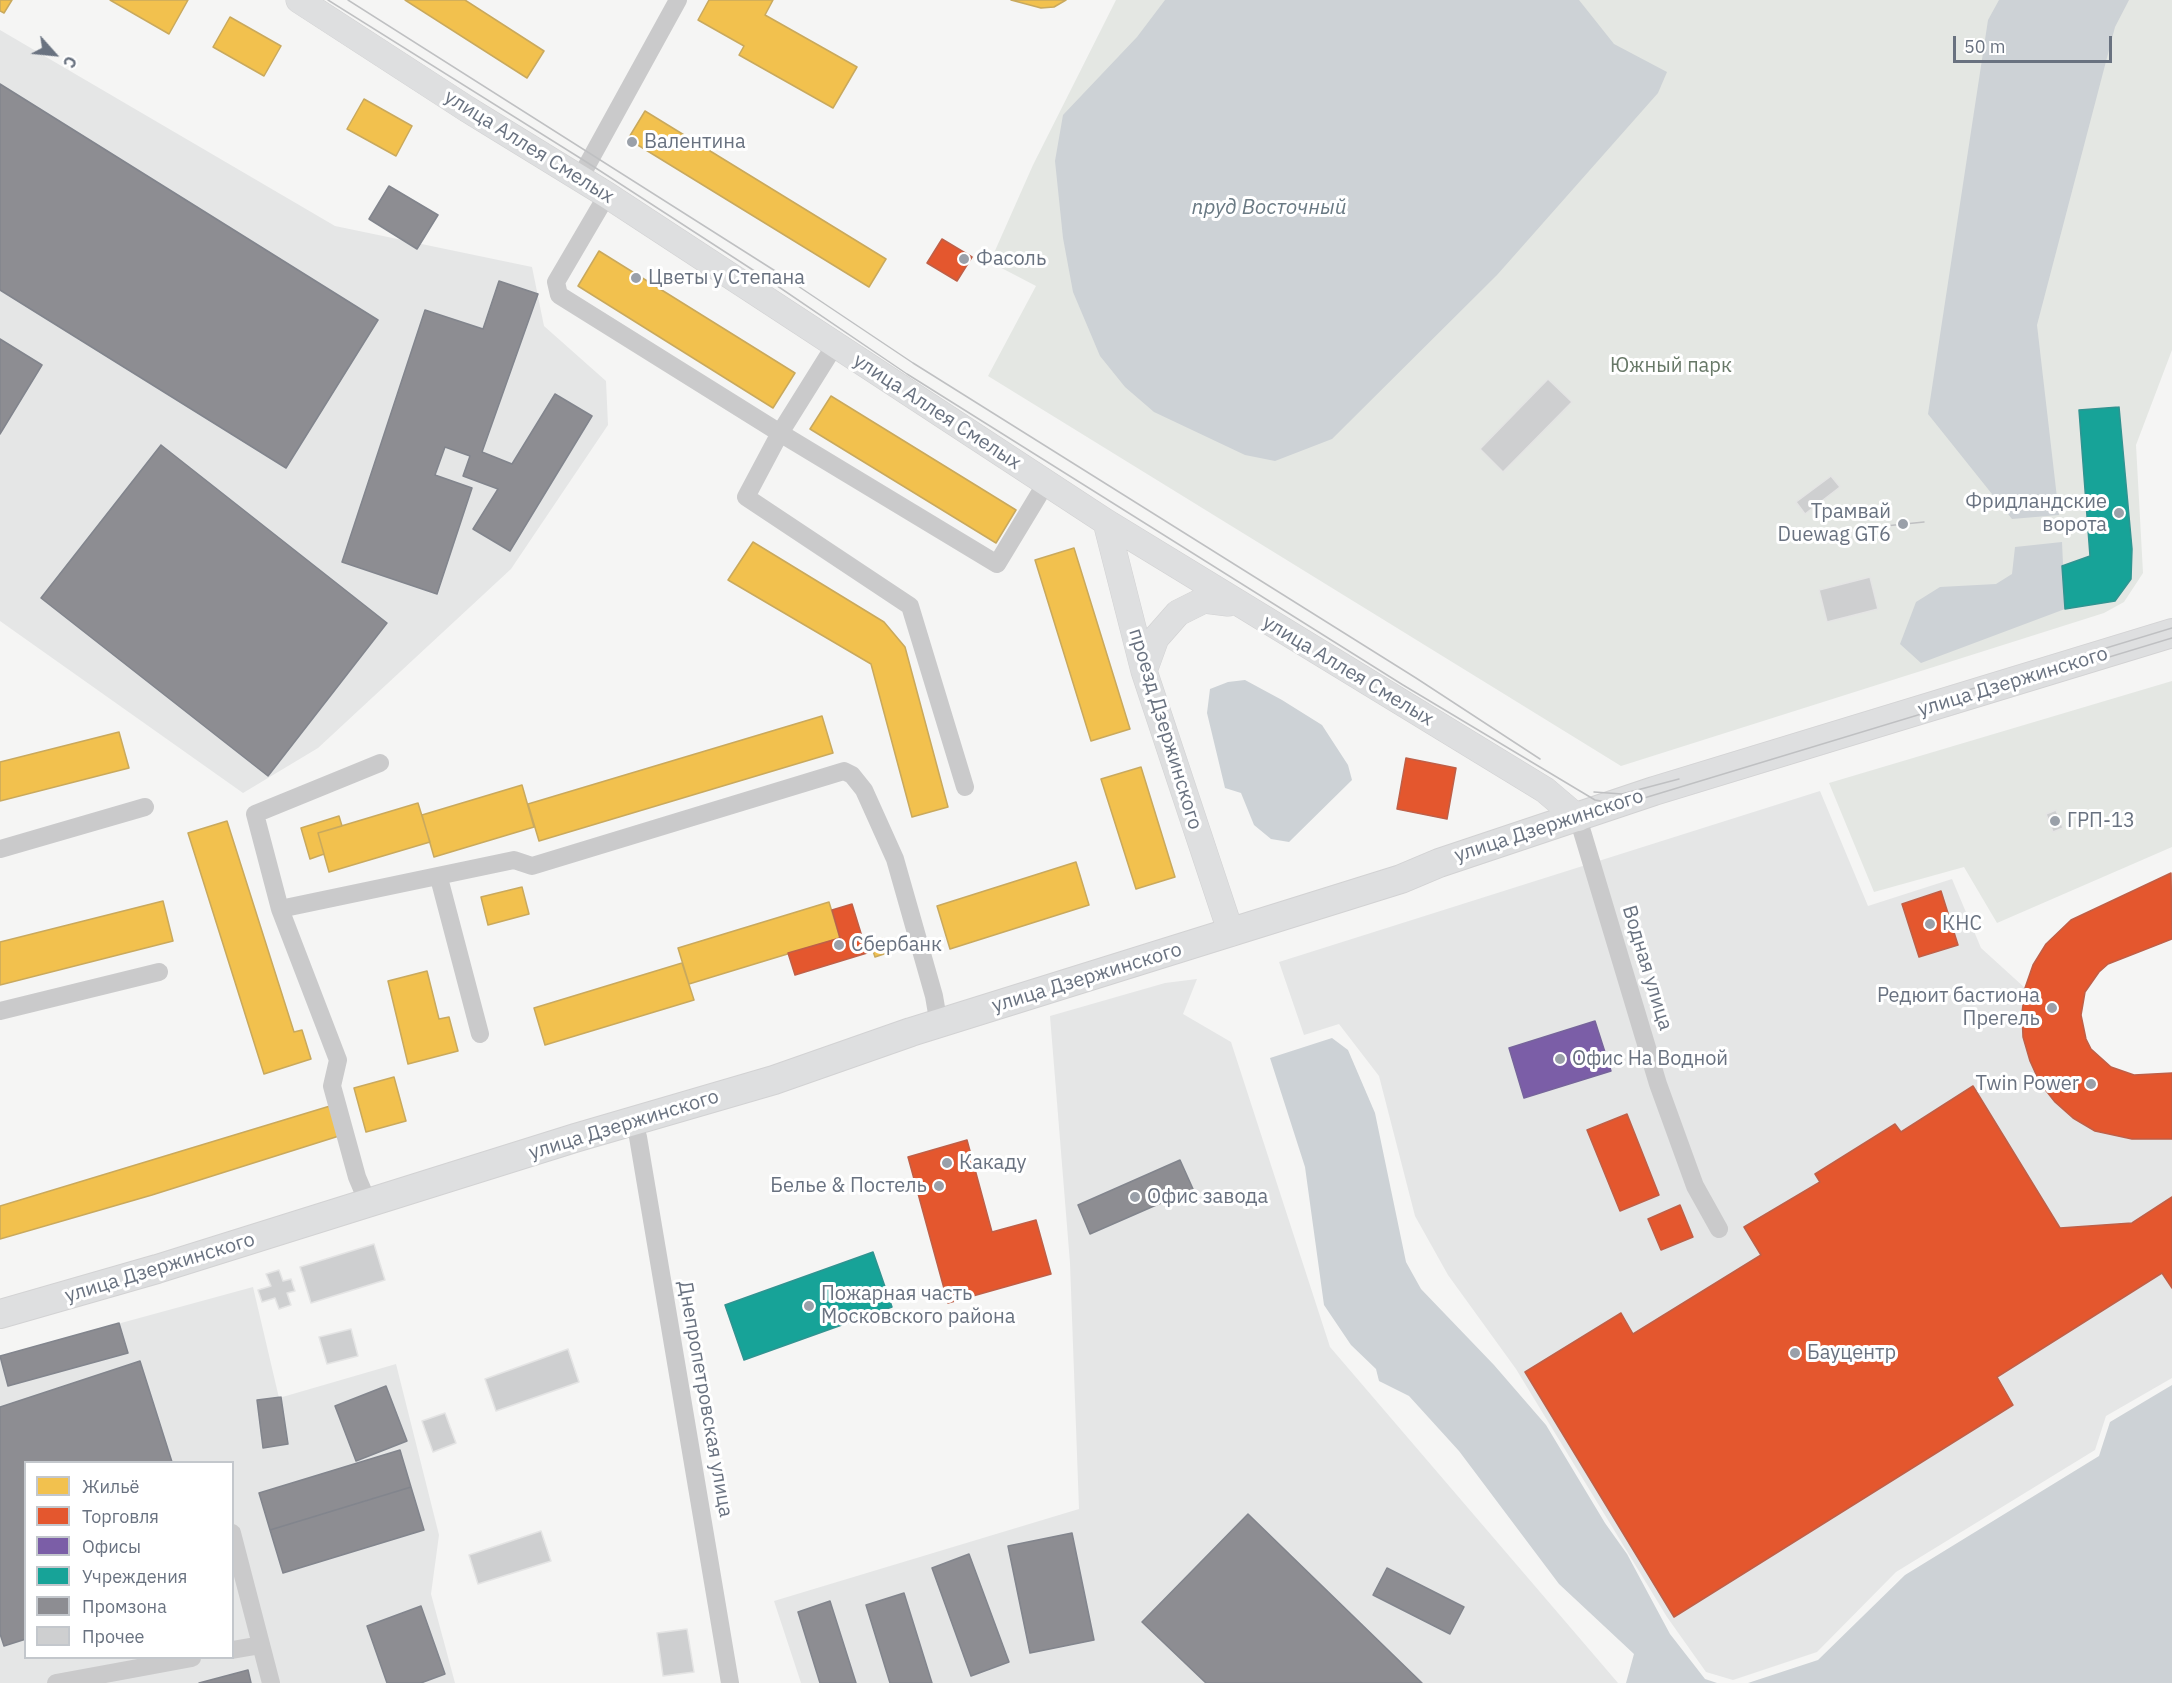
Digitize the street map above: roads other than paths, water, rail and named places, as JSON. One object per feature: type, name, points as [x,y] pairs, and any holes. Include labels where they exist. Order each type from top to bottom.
[{"type":"main road","name":"улица Аллея Смелых","points":[[299,0],[607,195],[1106,522],[1545,790],[1578,818]]},
{"type":"main road","name":"проезд Дзержинского","points":[[1106,522],[1144,671],[1231,933]]},
{"type":"main road","points":[[1144,671],[1151,648],[1161,630],[1178,613],[1204,600],[1228,603],[1230,599]]},
{"type":"main road","name":"улица Дзержинского","points":[[0,1314],[157,1269],[774,1080],[911,1032],[1401,879],[1439,863],[1654,791],[2172,633]]},
{"type":"street","points":[[580,178],[678,0]]},
{"type":"street","points":[[607,195],[556,282],[560,295],[780,433],[998,564],[1046,483]]},
{"type":"street","points":[[835,345],[780,433],[746,497],[910,606],[965,787]]},
{"type":"street","points":[[368,1203],[357,1177],[333,1086],[338,1060],[280,909],[255,814],[380,763]]},
{"type":"street","points":[[280,909],[365,890],[439,878],[514,860],[532,866],[843,771],[852,775],[864,790],[895,859],[934,996],[939,1025]]},
{"type":"street","points":[[0,849],[145,807]]},
{"type":"street","name":"Водная улица","points":[[1578,818],[1658,1084],[1695,1186],[1719,1229]]},
{"type":"street","points":[[439,878],[480,1034]]},
{"type":"street","points":[[0,1011],[159,972]]},
{"type":"street","name":"Днепропетровская улица","points":[[633,1122],[638,1137],[730,1683]]},
{"type":"street","points":[[234,1541],[271,1683]]},
{"type":"street","points":[[234,1650],[261,1645]]},
{"type":"street","points":[[56,1683],[187,1659]]},
{"type":"water","name":"пруд Восточный","points":[[1165,0],[1579,0],[1614,44],[1667,72],[1658,93],[1497,275],[1332,439],[1275,461],[1245,455],[1154,412],[1125,387],[1100,356],[1073,292],[1063,238],[1055,161],[1063,115],[1137,37]]},
{"type":"water","points":[[1999,0],[2129,0],[2115,27],[2037,325],[2059,515],[2012,519],[1928,414],[1988,20]]},
{"type":"water","points":[[2062,542],[2065,609],[1921,663],[1900,644],[1916,602],[1940,587],[1996,584],[2012,574],[2015,547]]},
{"type":"water","points":[[1245,680],[1322,725],[1348,765],[1352,780],[1289,842],[1271,839],[1254,825],[1241,793],[1225,788],[1207,713],[1210,689],[1228,682]]},
{"type":"water","points":[[1332,1038],[1348,1050],[1375,1113],[1406,1262],[1421,1289],[1494,1365],[1546,1425],[1605,1523],[1627,1554],[1670,1634],[1705,1679],[1717,1683],[1626,1683],[1634,1654],[1559,1584],[1459,1451],[1409,1396],[1379,1381],[1376,1369],[1351,1345],[1324,1305],[1305,1167],[1270,1058]]},
{"type":"water","points":[[2172,1385],[2172,1683],[1748,1683],[1818,1660],[1905,1575],[2099,1456],[2110,1422]]},
{"type":"tram line","points":[[328,0],[588,163],[773,283],[907,374],[1403,685],[1595,800],[1619,804],[1631,802],[2172,638]]},
{"type":"tram line","points":[[348,0],[780,274],[913,363],[1416,678],[1540,759]]},
{"type":"tram line","points":[[1866,528],[1924,522]]},
{"type":"tram line","points":[[1922,704],[2172,628]]},
{"type":"tram line","points":[[1594,792],[1622,794],[1679,779]]},
{"type":"place","name":"Валентина","points":[[632,142]]},
{"type":"place","name":"Фасоль","points":[[964,259]]},
{"type":"place","name":"Цветы у Степана","points":[[636,278]]},
{"type":"place","name":"Фридландские ворота","points":[[2119,513]]},
{"type":"place","name":"Трамвай Duewag GT6","points":[[1903,524]]},
{"type":"place","name":"ГРП-13","points":[[2055,821]]},
{"type":"place","name":"КНС","points":[[1930,924]]},
{"type":"place","name":"Сбербанк","points":[[839,945]]},
{"type":"place","name":"Редюит бастиона Прегель","points":[[2052,1008]]},
{"type":"place","name":"Офис На Водной","points":[[1560,1059]]},
{"type":"place","name":"Twin Power","points":[[2091,1084]]},
{"type":"place","name":"Какаду","points":[[947,1163]]},
{"type":"place","name":"Белье & Постель","points":[[939,1186]]},
{"type":"place","name":"Офис завода","points":[[1135,1197]]},
{"type":"place","name":"Пожарная часть Московского района","points":[[809,1306]]},
{"type":"place","name":"Бауцентр","points":[[1795,1353]]},
{"type":"park label","name":"Южный парк","points":[[1671,366]]}]
